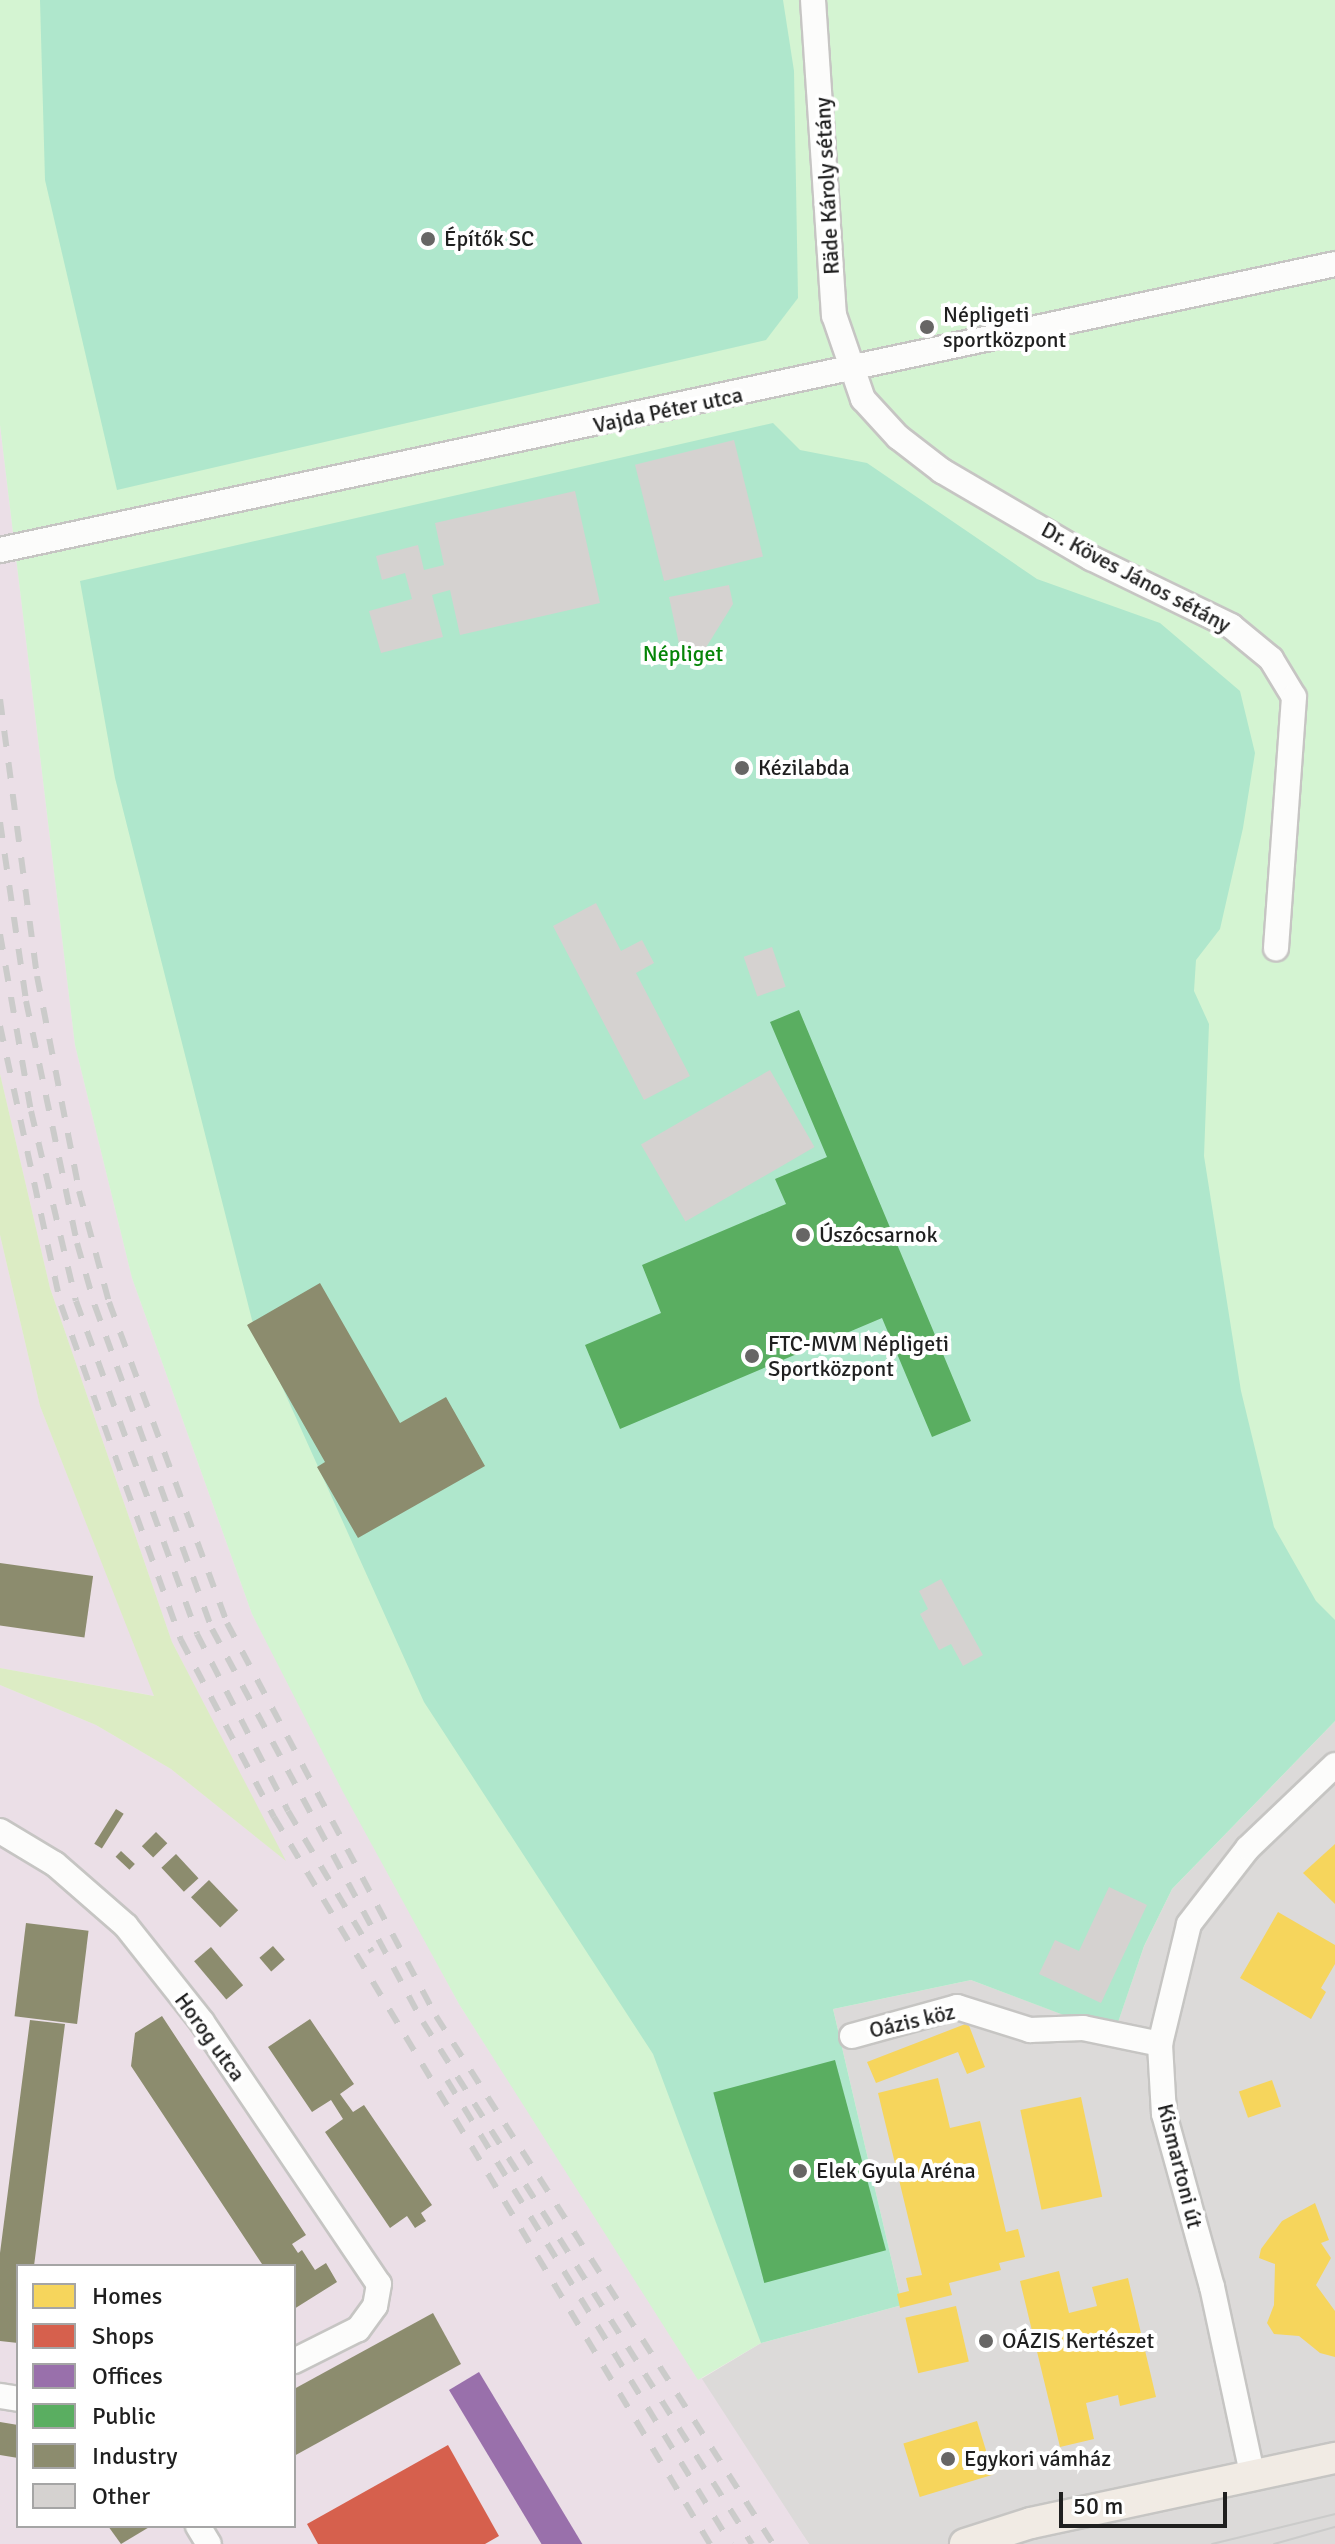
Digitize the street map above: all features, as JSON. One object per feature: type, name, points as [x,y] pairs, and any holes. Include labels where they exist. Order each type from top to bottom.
[{"type":"main road","points":[[965,2544],[1031,2523],[1253,2478],[1335,2458]]},
{"type":"street","name":"Räde Károly sétány","points":[[813,0],[834,315],[852,370]]},
{"type":"street","name":"Vajda Péter utca","points":[[0,550],[852,370],[1335,264]]},
{"type":"street","name":"Dr. Köves János sétány","points":[[852,370],[873,412],[920,457],[1091,558],[1231,626],[1271,659],[1294,697],[1276,948]]},
{"type":"street","name":"Kismartoni út","points":[[1253,2478],[1212,2287],[1164,2114],[1160,2044],[1189,1924],[1248,1848],[1335,1765]]},
{"type":"street","name":"Horog utca","points":[[0,1831],[55,1864],[126,1926],[202,2022],[379,2284],[375,2306],[358,2329],[296,2360]]},
{"type":"street","name":"Oázis köz","points":[[852,2036],[957,2007],[1030,2030],[1083,2028],[1160,2044]]},
{"type":"shaded area","points":[[0,425],[75,1045],[132,1278],[252,1614],[459,2004],[809,2544],[0,2544],[0,1685],[96,1725],[171,1769],[284,1859],[172,1642],[50,1288],[0,1074]]},
{"type":"shaded area","points":[[0,1235],[40,1406],[155,1696],[0,1668]]},
{"type":"shaded area","points":[[1335,1721],[1335,2544],[809,2544],[698,2381],[761,2343],[902,2305],[833,2009],[971,1980],[1114,2033],[1144,1946],[1172,1889]]},
{"type":"green space","name":"Népliget","points":[[0,0],[1335,0],[1335,1721],[1172,1889],[1144,1946],[1114,2034],[971,1980],[833,2009],[902,2305],[761,2343],[698,2380],[459,2004],[343,1792],[252,1614],[132,1278],[75,1045],[0,425]]},
{"type":"green space","name":"Építők SC","points":[[40,0],[783,0],[794,71],[798,298],[766,340],[117,490],[45,180]]},
{"type":"green space","name":"FTC-MVM Népligeti Sportközpont","points":[[773,423],[800,450],[867,463],[1037,579],[1160,623],[1240,691],[1255,753],[1243,828],[1220,929],[1196,960],[1194,991],[1209,1024],[1204,1156],[1241,1391],[1274,1527],[1316,1601],[1335,1620],[1335,1721],[1172,1889],[1144,1946],[1114,2034],[971,1980],[833,2009],[902,2305],[761,2343],[653,2054],[424,1702],[252,1320],[115,778],[80,581]]},
{"type":"green space","points":[[0,1074],[50,1288],[172,1642],[286,1861],[171,1769],[96,1725],[0,1685],[0,1668],[154,1696],[40,1406],[0,1235]]},
{"type":"building: Homes","points":[[1335,1844],[1335,1904],[1303,1873]]},
{"type":"building: Homes","points":[[1278,1912],[1335,1945],[1335,1964],[1321,1988],[1326,1992],[1311,2019],[1240,1978]]},
{"type":"building: Homes","points":[[968,2023],[985,2067],[967,2074],[958,2052],[876,2083],[867,2062]]},
{"type":"building: Homes","points":[[938,2078],[950,2128],[980,2121],[1006,2232],[1018,2229],[1025,2257],[999,2263],[1001,2270],[949,2283],[952,2295],[900,2308],[897,2294],[909,2291],[906,2278],[922,2275],[878,2093]]},
{"type":"building: Homes","points":[[1272,2080],[1281,2106],[1248,2118],[1239,2091]]},
{"type":"building: Homes","points":[[1081,2097],[1102,2197],[1042,2210],[1020,2110]]},
{"type":"building: Homes","points":[[1315,2203],[1329,2240],[1321,2243],[1331,2258],[1316,2285],[1335,2311],[1335,2357],[1320,2353],[1299,2336],[1274,2334],[1267,2323],[1274,2305],[1275,2264],[1259,2258],[1261,2249],[1282,2221]]},
{"type":"building: Homes","points":[[1059,2271],[1069,2313],[1097,2306],[1092,2287],[1128,2278],[1156,2397],[1120,2406],[1118,2395],[1086,2403],[1094,2439],[1060,2447],[1020,2281]]},
{"type":"building: Homes","points":[[956,2306],[969,2362],[918,2373],[905,2318]]},
{"type":"building: Homes","name":"Egykori vámház","points":[[977,2421],[993,2475],[920,2497],[903,2444]]},
{"type":"building: Shops","points":[[448,2445],[499,2536],[485,2544],[318,2544],[307,2524]]},
{"type":"building: Offices","points":[[479,2372],[582,2544],[542,2544],[449,2390]]},
{"type":"building: Public","name":"Úszócsarnok","points":[[799,1010],[971,1421],[932,1437],[882,1318],[620,1429],[585,1345],[661,1313],[642,1265],[786,1204],[775,1179],[827,1157],[770,1022]]},
{"type":"building: Public","name":"Elek Gyula Aréna","points":[[835,2060],[886,2250],[764,2283],[713,2093]]},
{"type":"building: Industry","points":[[320,1283],[400,1423],[446,1397],[485,1466],[358,1538],[317,1467],[325,1462],[247,1325]]},
{"type":"building: Industry","points":[[0,1563],[93,1576],[84,1637],[0,1626]]},
{"type":"building: Industry","points":[[116,1809],[124,1814],[102,1849],[94,1844]]},
{"type":"building: Industry","points":[[156,1832],[167,1843],[153,1857],[142,1846]]},
{"type":"building: Industry","points":[[121,1851],[135,1864],[129,1870],[116,1857]]},
{"type":"building: Industry","points":[[176,1854],[199,1878],[184,1892],[161,1868]]},
{"type":"building: Industry","points":[[209,1880],[238,1910],[220,1928],[191,1897]]},
{"type":"building: Industry","points":[[26,1923],[89,1931],[77,2024],[15,2016]]},
{"type":"building: Industry","points":[[273,1946],[285,1960],[271,1971],[259,1958]]},
{"type":"building: Industry","points":[[211,1947],[243,1985],[226,1999],[194,1961]]},
{"type":"building: Industry","points":[[162,2016],[306,2235],[292,2244],[298,2253],[302,2250],[315,2270],[326,2263],[337,2282],[296,2308],[296,2264],[262,2264],[131,2066],[135,2033]]},
{"type":"building: Industry","points":[[310,2019],[354,2084],[340,2094],[353,2112],[364,2105],[432,2205],[421,2213],[426,2221],[415,2228],[407,2216],[390,2228],[325,2132],[343,2119],[331,2100],[312,2112],[268,2047]]},
{"type":"building: Industry","points":[[30,2020],[65,2024],[34,2264],[16,2264],[16,2343],[0,2341],[0,2253]]},
{"type":"building: Industry","points":[[433,2313],[461,2364],[296,2455],[296,2388]]},
{"type":"building: Industry","points":[[0,2422],[16,2425],[16,2458],[0,2455]]},
{"type":"building: Industry","points":[[109,2528],[148,2528],[121,2544]]},
{"type":"building: Other","points":[[734,440],[763,556],[664,581],[635,465]]},
{"type":"building: Other","points":[[575,491],[600,603],[460,635],[450,590],[432,595],[443,637],[381,653],[369,611],[412,599],[405,573],[382,580],[376,556],[418,545],[424,570],[444,565],[435,523]]},
{"type":"building: Other","points":[[729,585],[733,604],[702,654],[682,658],[669,597]]},
{"type":"building: Other","points":[[596,903],[621,951],[642,940],[654,963],[636,973],[690,1076],[644,1100],[553,926]]},
{"type":"building: Other","points":[[772,947],[786,987],[757,996],[744,957]]},
{"type":"building: Other","points":[[770,1070],[815,1147],[685,1222],[641,1144]]},
{"type":"building: Other","points":[[941,1579],[983,1655],[963,1666],[951,1644],[939,1650],[920,1614],[928,1609],[919,1591]]},
{"type":"building: Other","points":[[1109,1887],[1147,1905],[1101,2003],[1039,1974],[1055,1940],[1079,1951]]},
{"type":"tram line","points":[[1212,2544],[1335,2514]]},
{"type":"tram line","points":[[1274,2544],[1335,2527]]},
{"type":"railway","points":[[0,699],[37,976],[79,1191],[109,1302],[227,1623],[436,2016],[773,2544]]},
{"type":"railway","points":[[0,822],[26,1001],[77,1243],[95,1306],[212,1629],[423,2022],[752,2544]]},
{"type":"railway","points":[[0,934],[31,1111],[76,1301],[197,1634],[288,1811],[372,1952]]},
{"type":"railway","points":[[0,1026],[61,1305],[181,1640],[274,1817],[710,2544]]},
{"type":"railway","points":[[447,2080],[731,2544]]},
{"type":"place","name":"Építők SC","points":[[428,239]]},
{"type":"place","name":"Népligeti sportközpont","points":[[927,327]]},
{"type":"place","name":"Kézilabda","points":[[742,768]]},
{"type":"place","name":"Úszócsarnok","points":[[803,1235]]},
{"type":"place","name":"FTC-MVM Népligeti Sportközpont","points":[[752,1356]]},
{"type":"place","name":"Elek Gyula Aréna","points":[[800,2171]]},
{"type":"place","name":"OÁZIS Kertészet","points":[[986,2341]]},
{"type":"place","name":"Egykori vámház","points":[[948,2459]]}]
